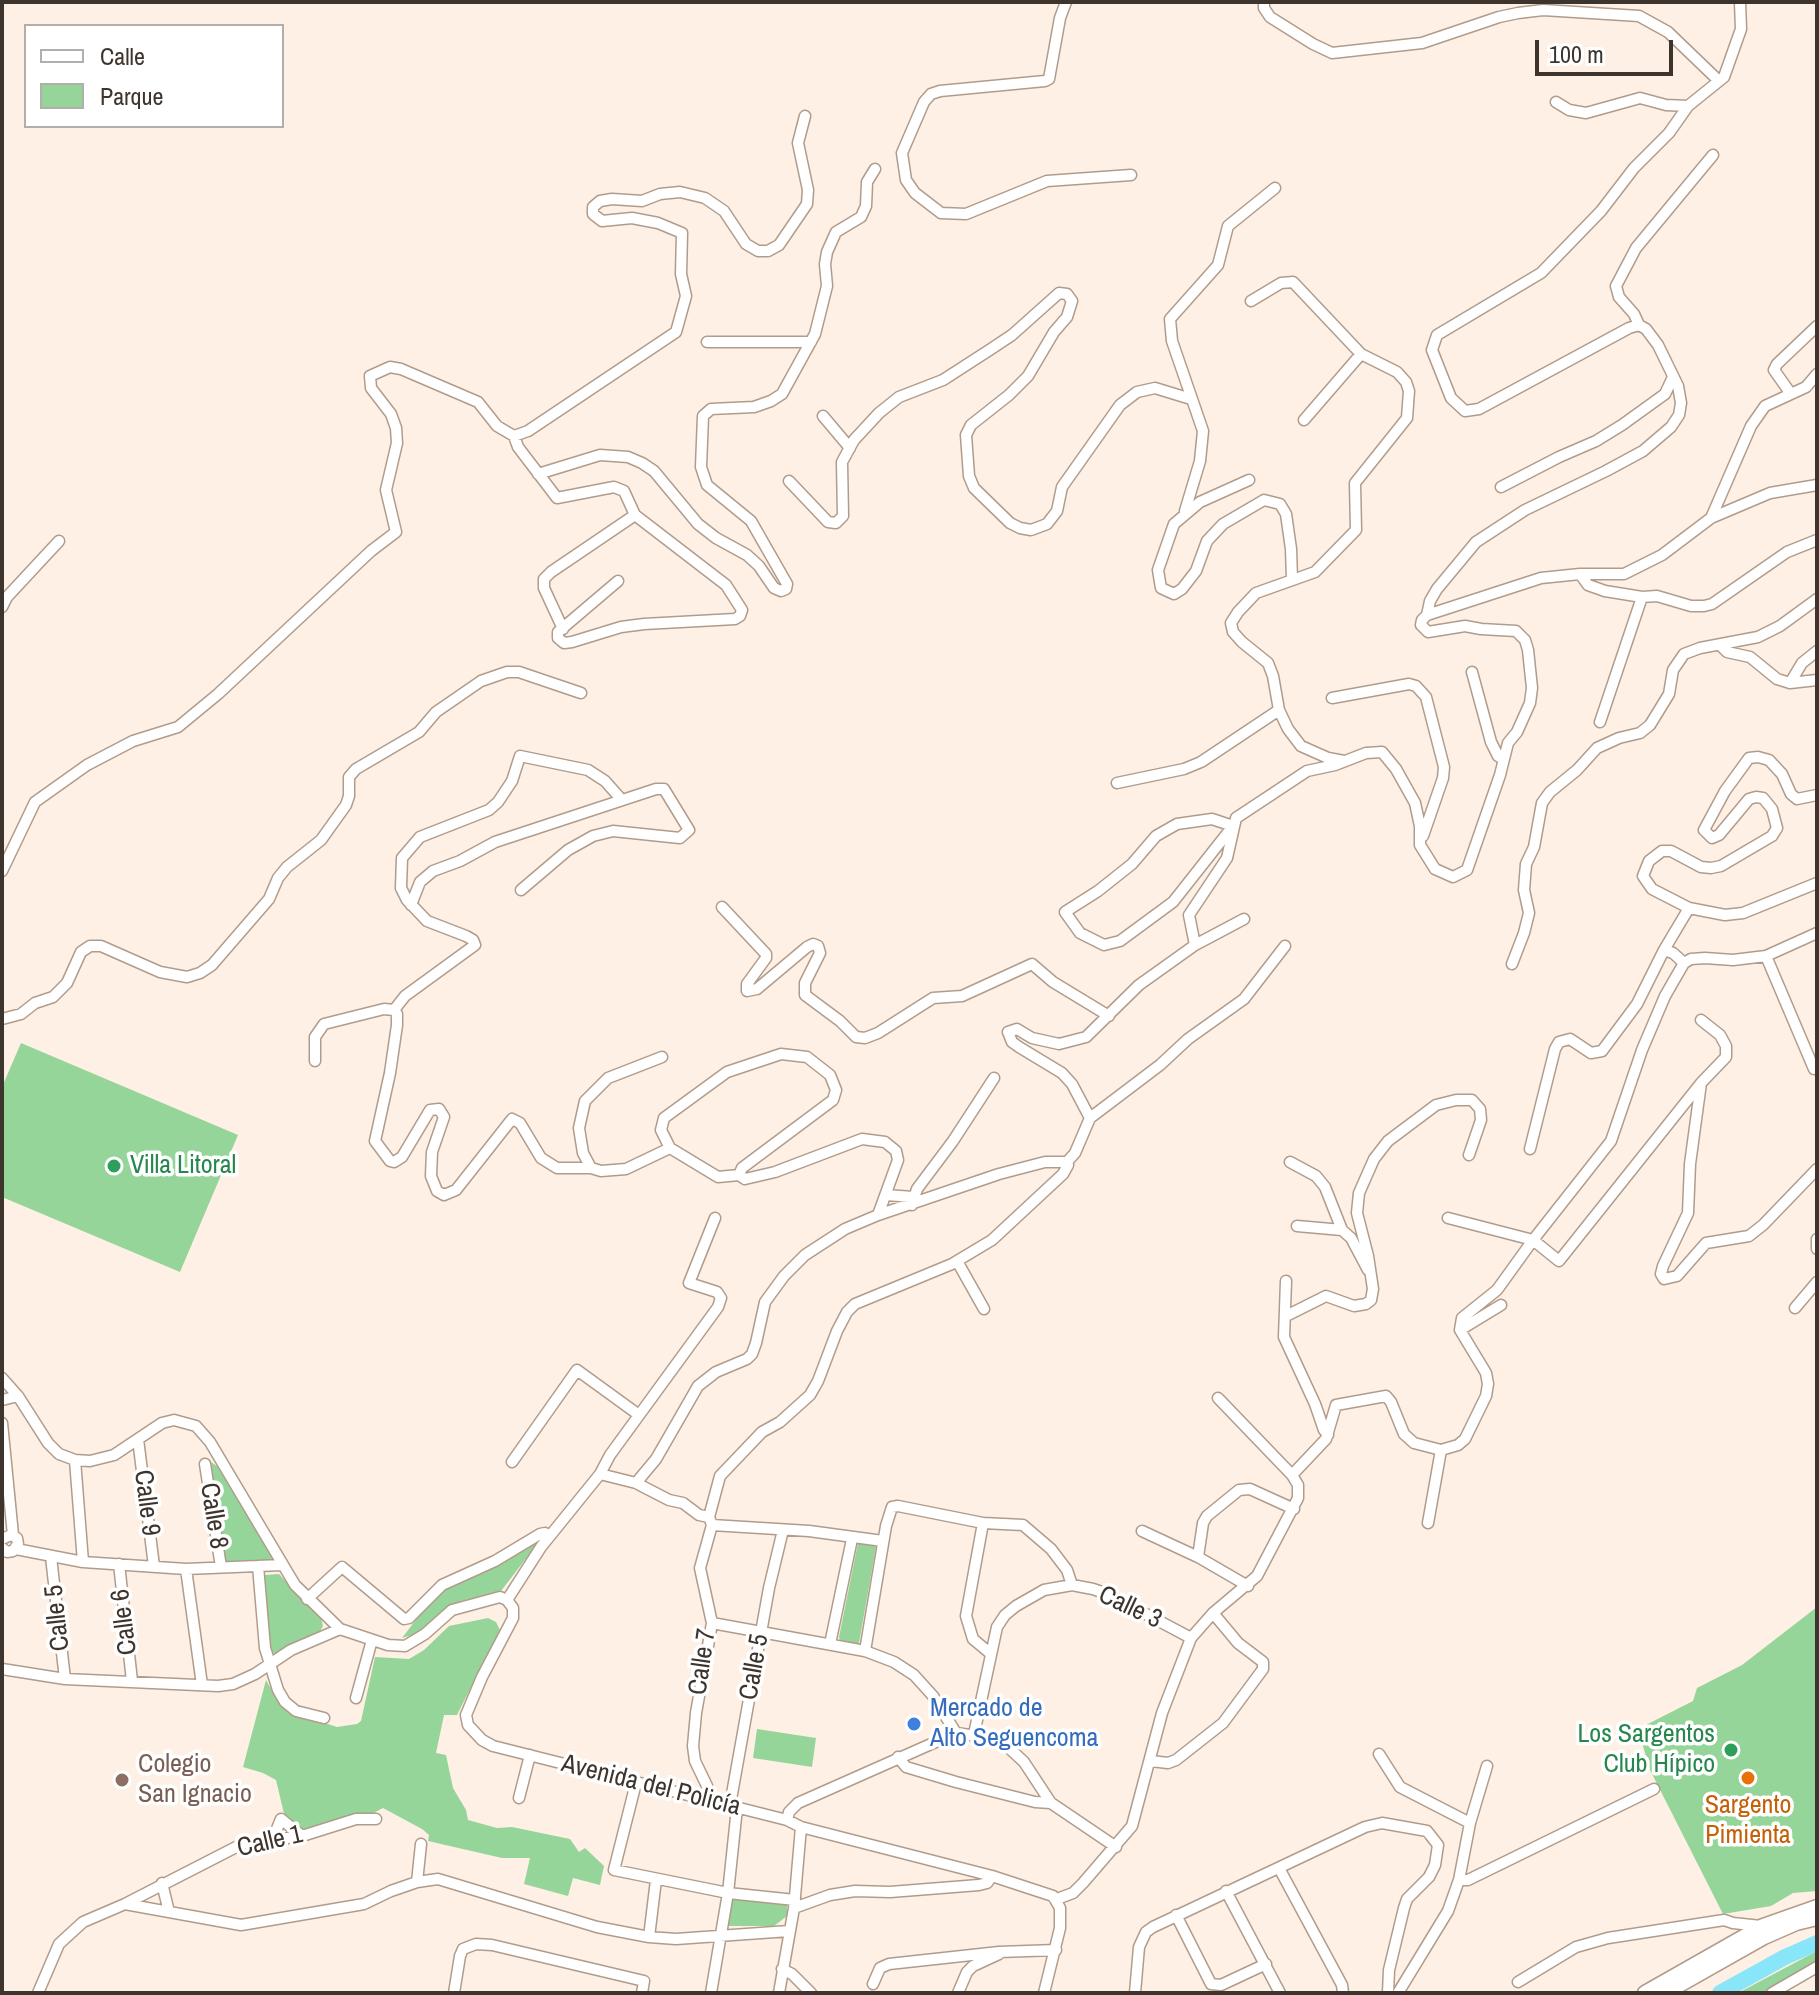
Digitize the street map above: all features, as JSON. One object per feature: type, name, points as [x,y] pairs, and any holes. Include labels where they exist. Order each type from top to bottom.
[{"type":"main road","points":[[1645,1993],[1763,1926],[1817,1907]]},
{"type":"main road","points":[[1665,1993],[1764,1937],[1817,1918]]},
{"type":"street","points":[[1066,2],[1060,18],[1049,79],[931,94],[924,102],[902,153],[906,180],[915,193],[941,213],[966,214],[1047,181],[1131,175]]},
{"type":"street","points":[[1264,2],[1270,17],[1332,53],[1422,43],[1518,13],[1543,10],[1639,16],[1668,32],[1719,81]]},
{"type":"street","points":[[1639,325],[1479,409],[1465,411],[1451,398],[1432,350],[1437,335],[1541,273],[1601,211],[1634,168],[1669,133],[1688,106],[1724,77],[1741,29],[1740,2]]},
{"type":"street","points":[[1556,102],[1569,110],[1586,113],[1640,98],[1666,105],[1688,106]]},
{"type":"street","points":[[514,436],[528,431],[676,332],[686,296],[681,274],[682,233],[632,218],[602,221],[593,214],[593,207],[600,201],[642,201],[660,194],[680,192],[705,198],[724,211],[746,244],[758,251],[768,251],[779,245],[807,204],[808,190],[798,143],[805,116]]},
{"type":"street","points":[[1427,615],[1437,589],[1485,535],[1525,510],[1606,471],[1660,438],[1679,415],[1681,403],[1673,377],[1658,345],[1617,294],[1619,278],[1651,228],[1713,155]]},
{"type":"street","points":[[538,474],[600,455],[628,457],[642,463],[654,471],[698,524],[747,555],[774,588],[781,591],[786,589],[787,584],[751,521],[707,485],[701,467],[703,416],[711,409],[754,407],[782,394],[811,342],[827,286],[827,252],[836,232],[861,217],[866,206],[867,182],[875,169]]},
{"type":"street","points":[[1185,513],[1200,461],[1203,431],[1172,341],[1170,319],[1218,265],[1228,226],[1275,188]]},
{"type":"street","points":[[1251,301],[1281,283],[1293,282],[1361,354],[1397,372],[1406,382],[1410,402],[1407,418],[1355,483],[1356,530],[1315,572],[1256,593],[1231,623],[1233,632],[1242,642],[1268,663],[1279,710],[1301,746],[1328,758],[1346,761]]},
{"type":"street","points":[[789,481],[828,522],[836,523],[843,516],[842,462],[879,413],[899,397],[943,380],[1012,335],[1059,293],[1067,294],[1072,301],[1067,317],[1054,332],[1028,376],[971,425],[966,435],[969,476],[974,488],[1010,523],[1031,530],[1047,524],[1057,511],[1062,487],[1120,405],[1137,392],[1155,388],[1191,399]]},
{"type":"street","points":[[1791,394],[1774,370],[1817,326]]},
{"type":"street","points":[[707,342],[811,342]]},
{"type":"street","points":[[1304,420],[1361,354]]},
{"type":"street","points":[[2,871],[35,802],[98,759],[133,741],[178,727],[218,694],[371,551],[396,532],[386,490],[397,443],[396,428],[391,414],[371,388],[370,376],[390,367],[401,369],[478,402],[497,426],[514,436],[518,447],[557,498],[614,487],[624,491],[635,515],[726,585],[742,610],[735,619],[621,627],[564,643],[558,638],[558,632],[618,581]]},
{"type":"street","points":[[1711,518],[1751,426],[1765,406],[1806,387],[1817,374]]},
{"type":"street","points":[[1501,487],[1622,425],[1665,394],[1673,377]]},
{"type":"street","points":[[823,416],[850,448]]},
{"type":"street","points":[[1249,480],[1200,502],[1174,524],[1158,570],[1161,588],[1174,594],[1182,589],[1196,571],[1207,541],[1223,524],[1264,500],[1280,504],[1286,514],[1292,579]]},
{"type":"street","points":[[1233,826],[1212,819],[1177,824],[1156,836],[1132,864],[1098,891],[1065,912],[1080,933],[1104,945],[1120,941],[1173,902],[1233,826],[1241,813],[1307,771],[1366,753],[1382,752],[1396,769],[1415,803],[1420,845],[1425,856],[1442,874],[1453,877],[1467,870],[1508,743],[1517,732],[1530,703],[1532,688],[1525,640],[1516,631],[1465,626],[1428,632],[1421,625],[1422,620],[1427,615],[1541,578],[1624,574],[1642,567],[1711,518],[1770,493],[1817,485]]},
{"type":"street","points":[[563,629],[544,588],[544,579],[635,515]]},
{"type":"street","points":[[1580,574],[1593,587],[1642,597],[1657,596],[1691,606],[1712,604],[1787,552],[1817,540]]},
{"type":"street","points":[[2,607],[7,597],[59,541]]},
{"type":"street","points":[[1600,722],[1642,597]]},
{"type":"street","points":[[1512,964],[1529,913],[1524,890],[1526,864],[1534,847],[1542,803],[1550,792],[1597,748],[1619,738],[1631,737],[1650,725],[1669,694],[1673,670],[1684,654],[1758,637],[1780,626],[1817,599]]},
{"type":"street","points":[[1721,646],[1727,652],[1750,657],[1777,679],[1790,683],[1817,680]]},
{"type":"street","points":[[1790,683],[1802,663],[1817,651]]},
{"type":"street","points":[[2,1019],[10,1014],[21,1014],[35,1003],[53,997],[67,983],[81,952],[90,946],[101,946],[160,972],[187,977],[212,965],[269,899],[278,878],[287,867],[321,840],[346,805],[349,777],[356,769],[419,732],[436,712],[481,681],[507,672],[519,672],[581,693]]},
{"type":"street","points":[[1472,672],[1491,742],[1503,759]]},
{"type":"street","points":[[1332,698],[1409,684],[1416,686],[1426,697],[1444,767],[1420,845]]},
{"type":"street","points":[[1117,783],[1184,769],[1201,762],[1279,710]]},
{"type":"street","points":[[394,1010],[405,996],[475,945],[466,936],[427,921],[411,905],[401,888],[402,858],[420,837],[482,814],[498,802],[512,781],[520,756],[588,770],[605,781],[621,799]]},
{"type":"street","points":[[1817,795],[1797,799],[1769,760],[1749,758],[1725,791],[1704,830],[1712,838],[1719,835],[1749,799],[1756,797],[1763,798],[1772,809],[1777,828],[1772,836],[1721,866],[1711,868],[1701,867],[1671,851],[1662,851],[1649,861],[1643,876],[1652,889],[1689,908],[1725,915],[1743,913],[1817,883]]},
{"type":"street","points":[[411,905],[420,882],[433,871],[495,842],[656,789],[664,789],[689,830],[680,838],[613,831],[593,836],[568,850],[521,890]]},
{"type":"street","points":[[1195,945],[1189,915],[1227,858],[1233,826]]},
{"type":"street","points":[[722,907],[766,954],[747,984],[747,991],[757,989],[807,947],[813,944],[818,946],[820,953],[805,983],[805,995],[856,1037],[865,1038],[878,1033],[933,998],[962,996],[1032,964],[1053,982],[1109,1016]]},
{"type":"street","points":[[1530,1149],[1559,1042],[1570,1039],[1591,1053],[1602,1051],[1637,1004],[1689,908]]},
{"type":"street","points":[[1244,919],[1195,945],[1139,985],[1086,1037],[1059,1044],[1032,1038],[1017,1029],[1008,1032],[1012,1042],[1062,1073],[1072,1084],[1090,1118],[1188,1039],[1244,999],[1285,946]]},
{"type":"street","points":[[1292,1475],[1320,1448],[1328,1435],[1336,1405],[1386,1396],[1408,1438],[1421,1447],[1441,1450],[1465,1439],[1486,1396],[1488,1384],[1486,1373],[1460,1330],[1462,1318],[1497,1290],[1611,1141],[1642,1050],[1665,996],[1684,963],[1691,959],[1733,960],[1766,956],[1817,933]]},
{"type":"street","points":[[1664,950],[1684,963]]},
{"type":"street","points":[[1766,956],[1814,1069]]},
{"type":"street","points":[[315,1061],[315,1037],[324,1024],[384,1009],[394,1010]]},
{"type":"street","points":[[394,1010],[397,1025],[390,1073],[375,1133],[376,1144],[394,1162],[402,1157],[430,1110],[439,1109],[444,1117],[432,1152],[431,1176],[440,1194],[449,1195],[456,1190],[512,1119],[520,1123],[541,1158],[557,1168],[626,1169],[670,1148]]},
{"type":"street","points":[[1448,1218],[1533,1240],[1559,1261],[1701,1083],[1726,1057],[1726,1046],[1720,1035],[1701,1020]]},
{"type":"street","points":[[739,1175],[742,1168],[833,1100],[836,1090],[830,1075],[807,1057],[781,1054],[727,1072],[664,1118],[661,1130],[670,1148],[718,1177],[739,1175],[745,1179],[775,1172],[862,1139],[894,1147],[898,1155],[878,1215]]},
{"type":"street","points":[[591,1168],[583,1153],[579,1128],[590,1093],[608,1078],[662,1057]]},
{"type":"street","points":[[912,1201],[994,1078]]},
{"type":"street","points":[[1701,1083],[1690,1164],[1688,1213],[1663,1266],[1661,1274],[1664,1279],[1677,1276],[1706,1243],[1749,1236],[1817,1169]]},
{"type":"street","points":[[1286,1316],[1326,1296],[1354,1306],[1366,1304],[1373,1294],[1357,1213],[1359,1193],[1369,1167],[1388,1141],[1436,1105],[1472,1100],[1480,1109],[1481,1120],[1469,1155]]},
{"type":"street","name":"Calle 7","points":[[708,1799],[707,1786],[695,1761],[693,1746],[712,1623],[700,1568],[715,1489],[727,1465],[762,1432],[780,1422],[810,1395],[847,1312],[855,1304],[957,1261],[992,1240],[1063,1174],[1090,1118]]},
{"type":"street","points":[[639,1486],[698,1386],[716,1372],[752,1354],[765,1302],[805,1255],[828,1239],[912,1201],[1045,1162],[1067,1162]]},
{"type":"street","points":[[1290,1162],[1316,1176],[1325,1187],[1342,1230],[1351,1238],[1366,1270],[1370,1271]]},
{"type":"street","points":[[886,1195],[912,1201]]},
{"type":"street","points":[[2,1378],[18,1396],[48,1443],[59,1454],[75,1460],[102,1460],[124,1450],[162,1423],[174,1420],[196,1426],[210,1442],[282,1565],[307,1599],[340,1629],[398,1647],[405,1646],[425,1634],[452,1610],[500,1597],[507,1600],[550,1536],[600,1474],[721,1301],[717,1292],[689,1283],[715,1218]]},
{"type":"street","points":[[1297,1226],[1342,1230]]},
{"type":"street","points":[[1817,1239],[1817,1249]]},
{"type":"street","points":[[957,1261],[984,1309]]},
{"type":"street","points":[[1286,1281],[1284,1337],[1328,1435]]},
{"type":"street","points":[[1795,1308],[1817,1282]]},
{"type":"street","points":[[1460,1330],[1501,1305]]},
{"type":"street","points":[[512,1462],[577,1370],[639,1415]]},
{"type":"street","points":[[2,1400],[18,1396]]},
{"type":"street","points":[[1044,1993],[1056,1950],[1060,1915],[1057,1899],[1073,1893],[1132,1826],[1162,1713],[1191,1638],[1213,1613],[1257,1576],[1294,1509],[1298,1490],[1292,1475],[1218,1398]]},
{"type":"street","points":[[2,1423],[13,1535],[18,1541],[16,1549]]},
{"type":"street","name":"Calle 9","points":[[138,1439],[154,1566]]},
{"type":"street","points":[[1428,1523],[1441,1450]]},
{"type":"street","points":[[75,1460],[83,1562]]},
{"type":"street","name":"Calle 8","points":[[205,1464],[221,1567]]},
{"type":"street","points":[[600,1474],[681,1502],[710,1521],[883,1541]]},
{"type":"street","points":[[1198,1557],[1203,1523],[1207,1516],[1239,1490],[1250,1489],[1294,1509]]},
{"type":"street","points":[[865,1651],[883,1541],[892,1507],[983,1523],[1023,1525],[1051,1549],[1067,1570],[1072,1585]]},
{"type":"street","points":[[983,1523],[966,1616],[973,1639],[991,1654]]},
{"type":"street","name":"Calle 5","points":[[711,1993],[728,1893],[734,1806],[761,1631],[783,1530]]},
{"type":"street","points":[[1142,1531],[1198,1557],[1248,1586]]},
{"type":"street","points":[[307,1599],[342,1567],[404,1619],[409,1618],[442,1585],[495,1561],[540,1534],[550,1536]]},
{"type":"street","points":[[2,1539],[13,1535]]},
{"type":"street","points":[[830,1644],[852,1539]]},
{"type":"street","points":[[2,1548],[9,1552],[16,1549],[83,1562],[186,1569],[282,1565]]},
{"type":"street","name":"Calle 5","points":[[51,1557],[65,1679]]},
{"type":"street","name":"Calle 6","points":[[119,1564],[132,1681]]},
{"type":"street","name":"Calle 8","points":[[258,1566],[265,1648],[278,1690],[285,1702],[296,1711],[324,1718]]},
{"type":"street","points":[[186,1569],[202,1685]]},
{"type":"street","name":"Calle 3","points":[[974,1734],[997,1627],[1005,1615],[1044,1590],[1072,1585],[1110,1595],[1191,1638]]},
{"type":"street","name":"Avenida del Policía","points":[[507,1600],[513,1608],[513,1618],[466,1715],[468,1725],[482,1740],[493,1746],[787,1820],[801,1827],[992,1876],[1048,1893],[1057,1899]]},
{"type":"street","points":[[1151,1761],[1168,1763],[1176,1760],[1223,1723],[1264,1665],[1238,1643],[1213,1613]]},
{"type":"street","points":[[712,1623],[865,1651],[894,1662],[914,1675],[933,1696],[956,1733]]},
{"type":"street","points":[[2,1669],[65,1679],[218,1686],[244,1681],[291,1650],[340,1629]]},
{"type":"street","points":[[356,1698],[372,1640]]},
{"type":"street","points":[[787,1820],[789,1812],[798,1803],[898,1757],[956,1733],[974,1734],[1008,1747],[1024,1762],[1051,1803],[1116,1847]]},
{"type":"street","points":[[1379,1754],[1400,1787],[1470,1823]]},
{"type":"street","points":[[519,1798],[530,1755]]},
{"type":"street","points":[[898,1757],[906,1767],[1035,1802],[1051,1803]]},
{"type":"street","points":[[1398,1993],[1448,1911],[1459,1880],[1470,1823],[1487,1766]]},
{"type":"street","points":[[636,1783],[614,1870],[794,1904],[855,1891],[890,1892],[979,1885],[987,1883],[992,1876]]},
{"type":"street","points":[[1459,1880],[1468,1880],[1654,1789]]},
{"type":"street","points":[[272,1841],[281,1819],[302,1836]]},
{"type":"street","name":"Calle 1","points":[[38,1993],[59,1944],[83,1922],[242,1844],[302,1836],[356,1819],[376,1819]]},
{"type":"street","points":[[1135,1993],[1142,1939],[1153,1927],[1365,1827],[1382,1823],[1427,1831],[1437,1841],[1435,1865],[1429,1877],[1407,1899],[1404,1908],[1389,1970],[1388,1993]]},
{"type":"street","points":[[779,1993],[794,1904],[801,1827]]},
{"type":"street","points":[[417,1882],[421,1844]]},
{"type":"street","points":[[1279,1868],[1342,1985],[1343,1993]]},
{"type":"street","points":[[125,1904],[241,1925],[364,1904],[417,1882],[438,1879],[597,1927],[649,1937],[719,1937],[789,1931]]},
{"type":"street","points":[[649,1937],[656,1880]]},
{"type":"street","points":[[162,1883],[169,1912]]},
{"type":"street","points":[[1226,1891],[1280,1993]]},
{"type":"street","points":[[1176,1915],[1211,1984],[1221,1985],[1266,1964]]},
{"type":"street","points":[[1518,1982],[1576,1947],[1608,1938],[1724,1920],[1763,1926]]},
{"type":"street","points":[[454,1993],[463,1949],[476,1944],[492,1945],[643,1987]]},
{"type":"street","points":[[873,1984],[884,1965],[999,1952],[1056,1950]]},
{"type":"street","points":[[958,1993],[973,1966],[995,1958],[999,1952]]},
{"type":"street","points":[[1772,1993],[1817,1967]]},
{"type":"street","points":[[782,1969],[792,1974],[811,1993]]},
{"type":"green space","name":"Villa Litoral","points":[[21,1043],[238,1135],[180,1272],[2,1197],[2,1087]]},
{"type":"green space","points":[[211,1462],[217,1466],[271,1555],[269,1564],[229,1564],[224,1559]]},
{"type":"green space","points":[[541,1539],[501,1591],[461,1601],[441,1612],[419,1633],[402,1638],[435,1595]]},
{"type":"green space","points":[[861,1541],[876,1547],[859,1643],[855,1644],[840,1641],[839,1637],[858,1543]]},
{"type":"green space","points":[[279,1574],[308,1606],[320,1614],[323,1626],[318,1635],[277,1655],[271,1651],[262,1579],[265,1575]]},
{"type":"green space","name":"Los Sargentos Club Hípico","points":[[1817,1607],[1817,1891],[1793,1893],[1771,1906],[1723,1914],[1650,1770],[1638,1729],[1693,1701],[1697,1688],[1742,1665]]},
{"type":"green space","points":[[488,1618],[496,1622],[500,1630],[457,1715],[444,1715],[436,1753],[446,1755],[453,1788],[466,1810],[468,1820],[497,1828],[512,1827],[570,1839],[579,1852],[585,1848],[604,1866],[600,1885],[573,1878],[568,1896],[524,1884],[530,1858],[502,1858],[428,1841],[429,1835],[422,1829],[383,1808],[366,1817],[290,1834],[280,1825],[286,1822],[276,1780],[243,1767],[266,1680],[280,1705],[287,1711],[337,1727],[357,1724],[361,1721],[375,1657],[409,1659],[424,1650],[449,1626]]},
{"type":"green space","points":[[757,1729],[816,1738],[812,1767],[753,1758]]},
{"type":"green space","points":[[732,1896],[787,1903],[787,1916],[774,1926],[728,1926]]},
{"type":"green space","points":[[1817,1951],[1817,1963],[1764,1993],[1738,1993]]},
{"type":"waterway","points":[[1720,1993],[1817,1943]]},
{"type":"place","name":"Villa Litoral","points":[[114,1166]]},
{"type":"place","name":"Mercado de Alto Seguencoma","points":[[914,1724]]},
{"type":"place","name":"Los Sargentos Club Hípico","points":[[1731,1750]]},
{"type":"place","name":"Sargento Pimienta","points":[[1748,1778]]},
{"type":"place","name":"Colegio San Ignacio","points":[[122,1780]]}]
